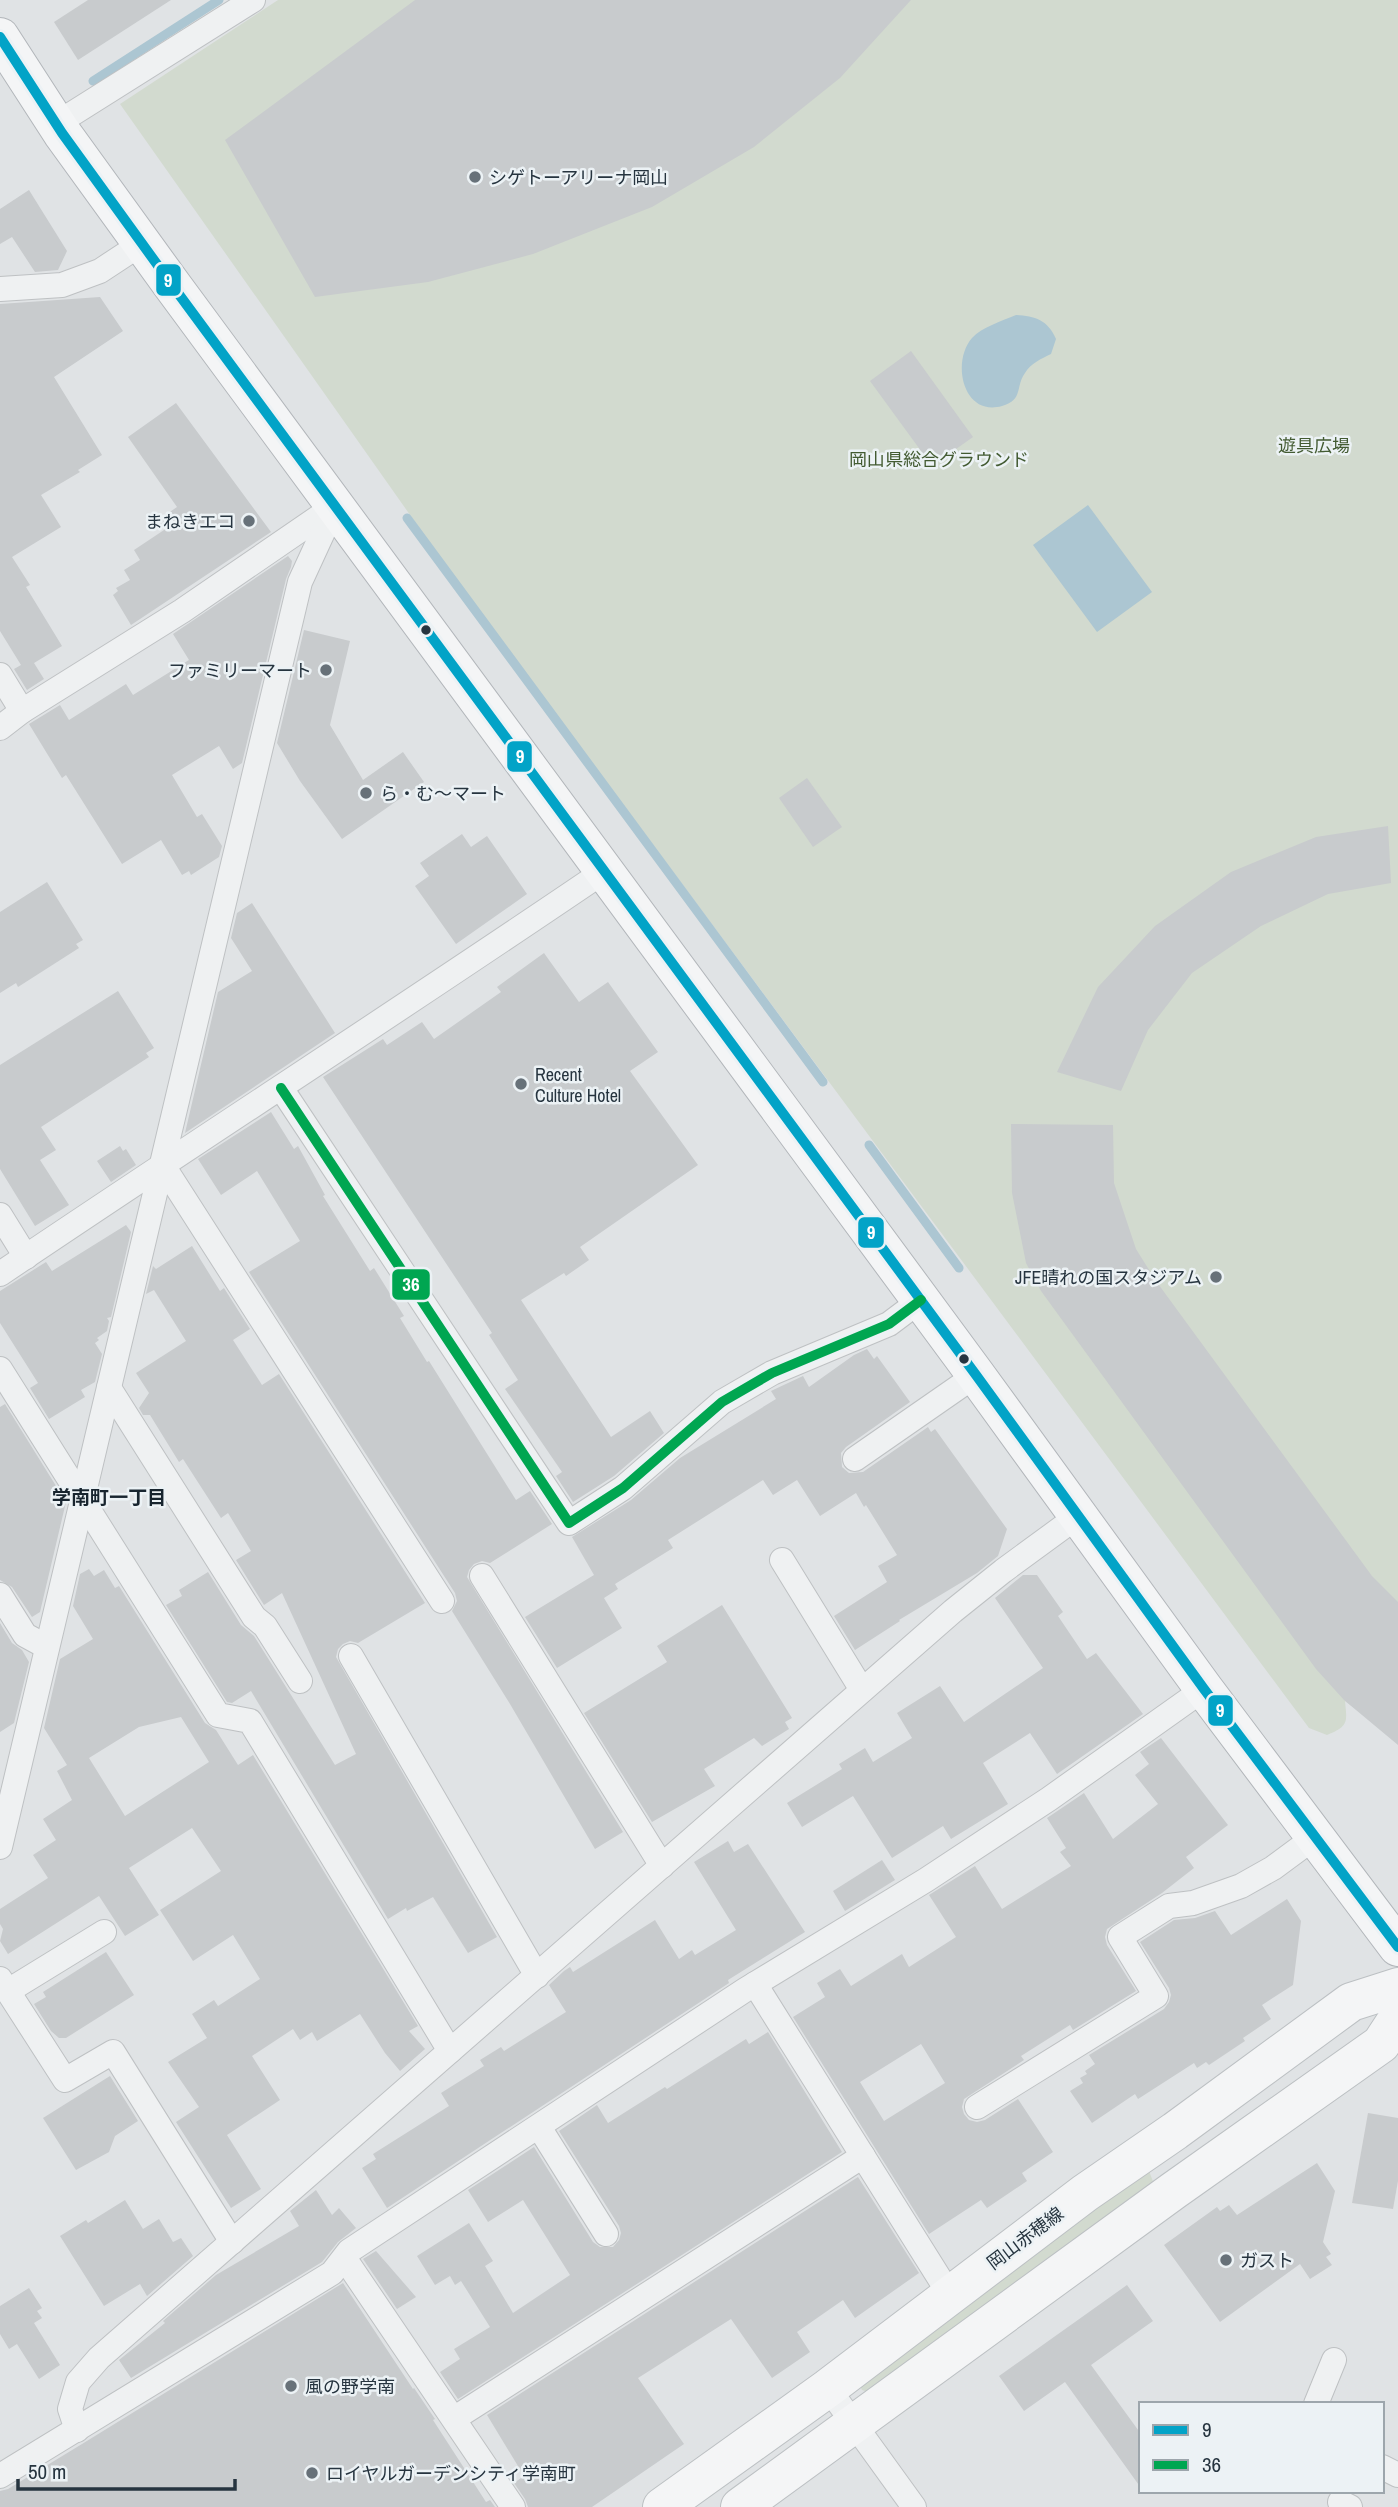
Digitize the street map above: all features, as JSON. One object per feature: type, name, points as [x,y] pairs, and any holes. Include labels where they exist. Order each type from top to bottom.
[{"type":"main road","points":[[0,37],[56,124],[141,244],[976,1375],[1204,1689],[1398,1947]]},
{"type":"main road","name":"岡山赤穂線","points":[[662,2507],[828,2388],[1085,2193],[1175,2132],[1351,2002],[1398,1987]]},
{"type":"main road","points":[[740,2507],[1184,2183],[1381,2044],[1398,2018]]},
{"type":"street","points":[[56,124],[253,0]]},
{"type":"street","points":[[0,289],[62,285],[100,271],[141,244]]},
{"type":"street","points":[[0,728],[22,711],[182,611],[335,506]]},
{"type":"street","points":[[0,1847],[5,1822],[24,1808],[6,1785],[47,1647],[300,582],[335,506]]},
{"type":"street","points":[[0,675],[22,711]]},
{"type":"street","points":[[0,1275],[162,1164],[281,1088],[603,872]]},
{"type":"street","points":[[281,1088],[569,1523],[623,1488],[722,1402],[772,1373],[889,1324],[920,1300]]},
{"type":"street","points":[[162,1164],[442,1601]]},
{"type":"street","points":[[0,1215],[26,1257]]},
{"type":"street","points":[[0,1369],[218,1715],[250,1721],[450,2051]]},
{"type":"street","points":[[855,1459],[976,1375]]},
{"type":"street","points":[[109,1388],[254,1617],[265,1626],[300,1682]]},
{"type":"street","points":[[76,2430],[70,2409],[78,2382],[99,2358],[953,1611],[1077,1516]]},
{"type":"street","points":[[782,1560],[862,1690]]},
{"type":"street","points":[[482,1576],[662,1866]]},
{"type":"street","points":[[0,1595],[25,1635],[47,1647]]},
{"type":"street","points":[[351,1656],[537,1976]]},
{"type":"street","points":[[0,2476],[332,2273],[349,2251],[755,1984],[926,1880],[1049,1799],[1204,1689]]},
{"type":"street","points":[[977,2107],[1156,1996],[1120,1937],[1169,1906],[1193,1903],[1241,1886],[1273,1868],[1315,1837]]},
{"type":"street","points":[[104,1933],[4,1985],[65,2080],[113,2052],[232,2242]]},
{"type":"street","points":[[755,1984],[950,2295]]},
{"type":"street","points":[[539,2127],[606,2234]]},
{"type":"street","points":[[455,2418],[863,2156]]},
{"type":"street","points":[[345,2259],[513,2507]]},
{"type":"street","points":[[1317,2402],[1334,2360]]},
{"type":"street","points":[[828,2388],[914,2507]]},
{"type":"green space","name":"岡山県総合グラウンド","points":[[278,0],[1398,0],[1398,1741],[1345,1701],[1346,1719],[1339,1729],[1327,1735],[1309,1728],[451,573],[120,104]]},
{"type":"green space","points":[[1149,2171],[1154,2184],[868,2392],[862,2390],[860,2386],[1103,2198]]},
{"type":"water","points":[[1016,315],[1035,318],[1045,323],[1056,339],[1051,354],[1027,370],[1013,400],[1002,406],[989,407],[970,396],[964,385],[962,360],[972,338],[992,325]]},
{"type":"water","points":[[1088,505],[1152,592],[1097,632],[1033,545]]},
{"type":"building","points":[[88,0],[171,0],[78,60],[54,22]]},
{"type":"building","name":"シゲトーアリーナ岡山","points":[[415,0],[911,0],[840,78],[754,147],[652,207],[533,254],[428,282],[315,297],[225,140]]},
{"type":"building","points":[[29,190],[67,251],[58,270],[35,272],[12,237],[0,244],[0,209]]},
{"type":"building","points":[[100,297],[123,331],[54,377],[102,455],[78,470],[80,472],[41,495],[61,527],[12,557],[30,585],[26,587],[62,646],[34,663],[44,679],[27,690],[14,669],[21,665],[0,631],[0,304]]},
{"type":"building","points":[[911,351],[973,437],[932,466],[870,381]]},
{"type":"building","points":[[176,403],[271,532],[131,625],[113,595],[118,591],[116,588],[130,580],[124,570],[140,560],[134,550],[167,528],[161,518],[177,507],[128,437]]},
{"type":"building","points":[[288,556],[292,561],[291,567],[242,763],[233,769],[219,746],[172,775],[197,817],[202,814],[222,846],[219,857],[191,875],[189,871],[182,875],[161,840],[122,864],[66,775],[62,778],[29,724],[60,705],[69,720],[126,684],[133,695],[189,660],[173,634]]},
{"type":"building","points":[[304,630],[350,641],[330,725],[363,780],[403,752],[424,782],[342,839],[300,781],[277,743]]},
{"type":"building","points":[[807,778],[842,827],[813,847],[779,798]]},
{"type":"building","points":[[1388,826],[1391,883],[1328,894],[1261,926],[1192,973],[1148,1030],[1121,1091],[1057,1072],[1098,987],[1155,926],[1231,872],[1316,837]]},
{"type":"building","points":[[462,834],[471,847],[487,836],[527,894],[456,944],[415,886],[429,876],[420,863]]},
{"type":"building","points":[[47,882],[83,940],[76,944],[79,948],[18,987],[16,983],[0,993],[0,912]]},
{"type":"building","points":[[252,903],[335,1033],[185,1133],[218,992],[252,971],[231,938],[237,913]]},
{"type":"building","points":[[544,953],[579,1002],[608,982],[658,1052],[630,1071],[698,1165],[580,1247],[589,1260],[566,1276],[564,1273],[521,1300],[611,1437],[650,1411],[664,1433],[614,1476],[573,1502],[556,1476],[562,1472],[505,1389],[518,1380],[489,1335],[492,1333],[323,1077],[383,1039],[387,1045],[422,1022],[434,1039],[501,992],[497,987]]},
{"type":"building","points":[[118,991],[154,1048],[146,1053],[149,1057],[41,1127],[56,1150],[40,1160],[69,1205],[35,1226],[0,1169],[0,1065]]},
{"type":"building","points":[[271,1112],[294,1149],[298,1146],[325,1195],[323,1196],[370,1271],[374,1268],[404,1316],[400,1318],[516,1500],[530,1491],[552,1524],[490,1563],[482,1561],[474,1564],[467,1577],[623,1832],[595,1849],[452,1611],[457,1601],[455,1593],[249,1272],[300,1241],[257,1171],[221,1195],[198,1159]]},
{"type":"building","points":[[1011,1124],[1113,1125],[1114,1183],[1136,1249],[1156,1281],[1372,1576],[1398,1602],[1398,1745],[1344,1700],[1316,1669],[1041,1291],[1026,1263],[1012,1193]]},
{"type":"building","points":[[120,1146],[123,1151],[126,1149],[136,1165],[111,1182],[97,1161]]},
{"type":"building","points":[[126,1225],[131,1232],[111,1317],[107,1318],[107,1331],[97,1338],[99,1340],[95,1343],[102,1354],[95,1382],[81,1390],[85,1397],[49,1419],[30,1388],[38,1383],[0,1323],[0,1291],[46,1262],[52,1271]]},
{"type":"building","points":[[192,1246],[220,1291],[224,1288],[250,1329],[233,1340],[262,1385],[279,1374],[425,1603],[358,1643],[350,1641],[343,1644],[336,1657],[497,1937],[468,1953],[433,1897],[388,1919],[251,1691],[232,1703],[227,1702],[166,1605],[182,1596],[179,1590],[208,1572],[241,1625],[254,1636],[335,1765],[356,1754],[282,1593],[264,1605],[236,1560],[251,1551],[228,1513],[221,1518],[183,1459],[179,1462],[150,1415],[143,1415],[139,1408],[149,1393],[136,1373],[186,1341],[154,1290],[146,1294],[153,1266],[156,1269]]},
{"type":"building","points":[[867,1349],[874,1359],[877,1356],[910,1402],[846,1447],[841,1453],[842,1467],[849,1473],[863,1472],[928,1427],[931,1432],[935,1429],[1007,1529],[998,1556],[977,1573],[855,1650],[834,1616],[887,1582],[878,1566],[897,1555],[856,1493],[820,1516],[797,1480],[773,1495],[763,1480],[668,1540],[673,1548],[615,1584],[618,1589],[604,1598],[622,1628],[557,1668],[525,1617],[594,1575],[572,1537],[631,1500],[680,1458],[776,1399],[771,1391],[803,1376],[809,1387],[854,1355]]},
{"type":"building","points":[[5,1404],[66,1502],[40,1612],[32,1617],[12,1587],[0,1580],[0,1407]]},
{"type":"building","points":[[89,1569],[94,1576],[104,1570],[115,1588],[119,1586],[205,1723],[216,1730],[238,1765],[253,1755],[418,2026],[409,2031],[425,2049],[400,2071],[360,2014],[317,2041],[312,2032],[300,2040],[293,2029],[252,2056],[280,2100],[227,2135],[261,2189],[231,2208],[176,2122],[199,2107],[168,2062],[207,2038],[192,2014],[214,2000],[218,2006],[260,1979],[233,1935],[193,1961],[160,1910],[221,1871],[192,1828],[129,1868],[159,1915],[125,1936],[99,1896],[8,1954],[0,1941],[3,1929],[0,1924],[0,1909],[48,1878],[33,1855],[56,1840],[43,1819],[72,1800],[57,1771],[67,1765],[44,1728],[60,1659],[93,1639],[73,1606],[80,1574]],"holes":[[[181,1717],[209,1762],[125,1816],[89,1758],[139,1727]]]},
{"type":"building","points":[[1023,1575],[1037,1575],[1063,1612],[1058,1616],[1087,1659],[1096,1653],[1143,1714],[1057,1774],[1030,1733],[983,1763],[1008,1804],[951,1839],[943,1826],[892,1858],[853,1796],[802,1827],[787,1803],[842,1769],[839,1764],[865,1748],[873,1762],[912,1738],[897,1713],[940,1686],[964,1722],[1043,1668],[995,1598]]},
{"type":"building","points":[[722,1605],[792,1718],[785,1722],[789,1729],[762,1746],[754,1738],[704,1769],[715,1786],[652,1822],[584,1713],[667,1662],[657,1646]]},
{"type":"building","points":[[0,1623],[12,1643],[22,1650],[29,1662],[14,1723],[0,1732]]},
{"type":"building","points":[[1161,1738],[1228,1825],[1186,1857],[1194,1868],[1107,1929],[1107,1945],[1136,1991],[1073,2030],[1070,2025],[1021,2056],[1024,2060],[964,2099],[964,2114],[969,2120],[977,2122],[985,2120],[1018,2099],[1053,2152],[1022,2173],[1027,2181],[987,2208],[981,2200],[929,2234],[793,2017],[825,1997],[817,1983],[840,1969],[851,1986],[902,1954],[909,1967],[956,1937],[929,1895],[975,1866],[1002,1909],[1071,1866],[1060,1852],[1066,1848],[1047,1818],[1084,1793],[1113,1839],[1158,1804],[1135,1775],[1149,1764],[1140,1752]],"holes":[[[921,2044],[945,2083],[884,2121],[860,2082]]]},
{"type":"building","points":[[728,1841],[734,1852],[748,1844],[805,1932],[728,1980],[729,1983],[387,2208],[362,2168],[376,2159],[373,2154],[449,2106],[441,2093],[484,2066],[480,2060],[501,2047],[504,2051],[566,2012],[549,1985],[564,1971],[570,1967],[573,1972],[655,1920],[679,1959],[692,1950],[695,1955],[736,1930],[694,1862]]},
{"type":"building","points":[[882,1860],[895,1880],[845,1911],[833,1891]]},
{"type":"building","points":[[1287,1899],[1301,1921],[1293,1985],[1262,2005],[1271,2019],[1243,2038],[1245,2041],[1209,2065],[1206,2062],[1197,2068],[1194,2063],[1138,2099],[1135,2094],[1092,2123],[1070,2091],[1083,2083],[1080,2078],[1095,2064],[1089,2055],[1164,2009],[1171,1995],[1140,1942],[1174,1920],[1195,1918],[1215,1911],[1231,1935]]},
{"type":"building","points":[[106,1952],[134,1995],[66,2038],[59,2038],[51,2031],[34,2004],[46,1997],[43,1992]]},
{"type":"building","points":[[768,2032],[842,2152],[458,2399],[440,2372],[460,2359],[454,2349],[490,2327],[461,2281],[455,2285],[450,2276],[435,2285],[417,2256],[469,2223],[493,2261],[485,2266],[513,2313],[570,2275],[523,2200],[488,2222],[468,2190],[534,2147],[593,2242],[600,2247],[613,2247],[621,2233],[619,2226],[559,2131],[597,2105],[608,2123],[746,2039],[749,2044]]},
{"type":"building","points":[[110,2076],[138,2121],[115,2136],[109,2152],[76,2170],[43,2118]]},
{"type":"building","points":[[1368,2113],[1398,2118],[1398,2181],[1393,2209],[1352,2203]]},
{"type":"building","points":[[1317,2163],[1335,2191],[1323,2242],[1331,2254],[1326,2257],[1332,2265],[1310,2279],[1300,2264],[1220,2322],[1164,2245],[1217,2207],[1220,2211],[1229,2205],[1237,2215]]},
{"type":"building","points":[[858,2177],[919,2273],[855,2318],[843,2300],[797,2332],[810,2352],[772,2378],[731,2319],[638,2378],[684,2444],[592,2507],[528,2507],[514,2483],[524,2476],[487,2415]]},
{"type":"building","points":[[316,2190],[332,2215],[339,2208],[356,2228],[338,2242],[322,2262],[131,2378],[119,2360],[165,2323],[163,2321],[216,2275],[299,2226],[290,2211]]},
{"type":"building","points":[[125,2200],[143,2229],[159,2219],[173,2242],[181,2238],[193,2256],[147,2296],[140,2284],[104,2306],[60,2236],[86,2220],[88,2223]]},
{"type":"building","points":[[376,2251],[416,2297],[397,2309],[363,2259]]},
{"type":"building","name":"風の野学南","points":[[343,2283],[435,2419],[433,2420],[486,2502],[490,2500],[495,2507],[0,2507],[0,2491],[8,2489]]},
{"type":"building","points":[[1127,2285],[1153,2321],[1091,2365],[1139,2431],[1139,2485],[1065,2382],[1024,2411],[999,2376]]},
{"type":"building","points":[[29,2288],[42,2308],[37,2311],[42,2318],[34,2323],[60,2365],[39,2379],[17,2344],[9,2349],[0,2334],[0,2306]]},
{"type":"waterway","points":[[93,81],[219,0]]},
{"type":"waterway","points":[[407,518],[823,1082]]},
{"type":"waterway","points":[[869,1145],[959,1268]]},
{"type":"transit line","name":"9","points":[[0,37],[62,133],[172,285],[976,1375],[1204,1689],[1398,1947]]},
{"type":"transit line","name":"36","points":[[281,1088],[569,1523],[623,1488],[722,1402],[772,1373],[889,1324],[921,1300]]},
{"type":"place","name":"シゲトーアリーナ岡山","points":[[475,177]]},
{"type":"place","name":"まねきエコ","points":[[249,521]]},
{"type":"place","name":"ファミリーマート","points":[[326,670]]},
{"type":"place","name":"ら・む〜マート","points":[[366,793]]},
{"type":"place","name":"Recent Culture Hotel","points":[[521,1084]]},
{"type":"place","name":"JFE晴れの国スタジアム","points":[[1216,1277]]},
{"type":"place","name":"ガスト","points":[[1226,2260]]},
{"type":"place","name":"風の野学南","points":[[291,2386]]},
{"type":"place","name":"ロイヤルガーデンシティ学南町","points":[[312,2473]]},
{"type":"district","name":"学南町一丁目","points":[[109,1497]]},
{"type":"park label","name":"遊具広場","points":[[1314,445]]}]
